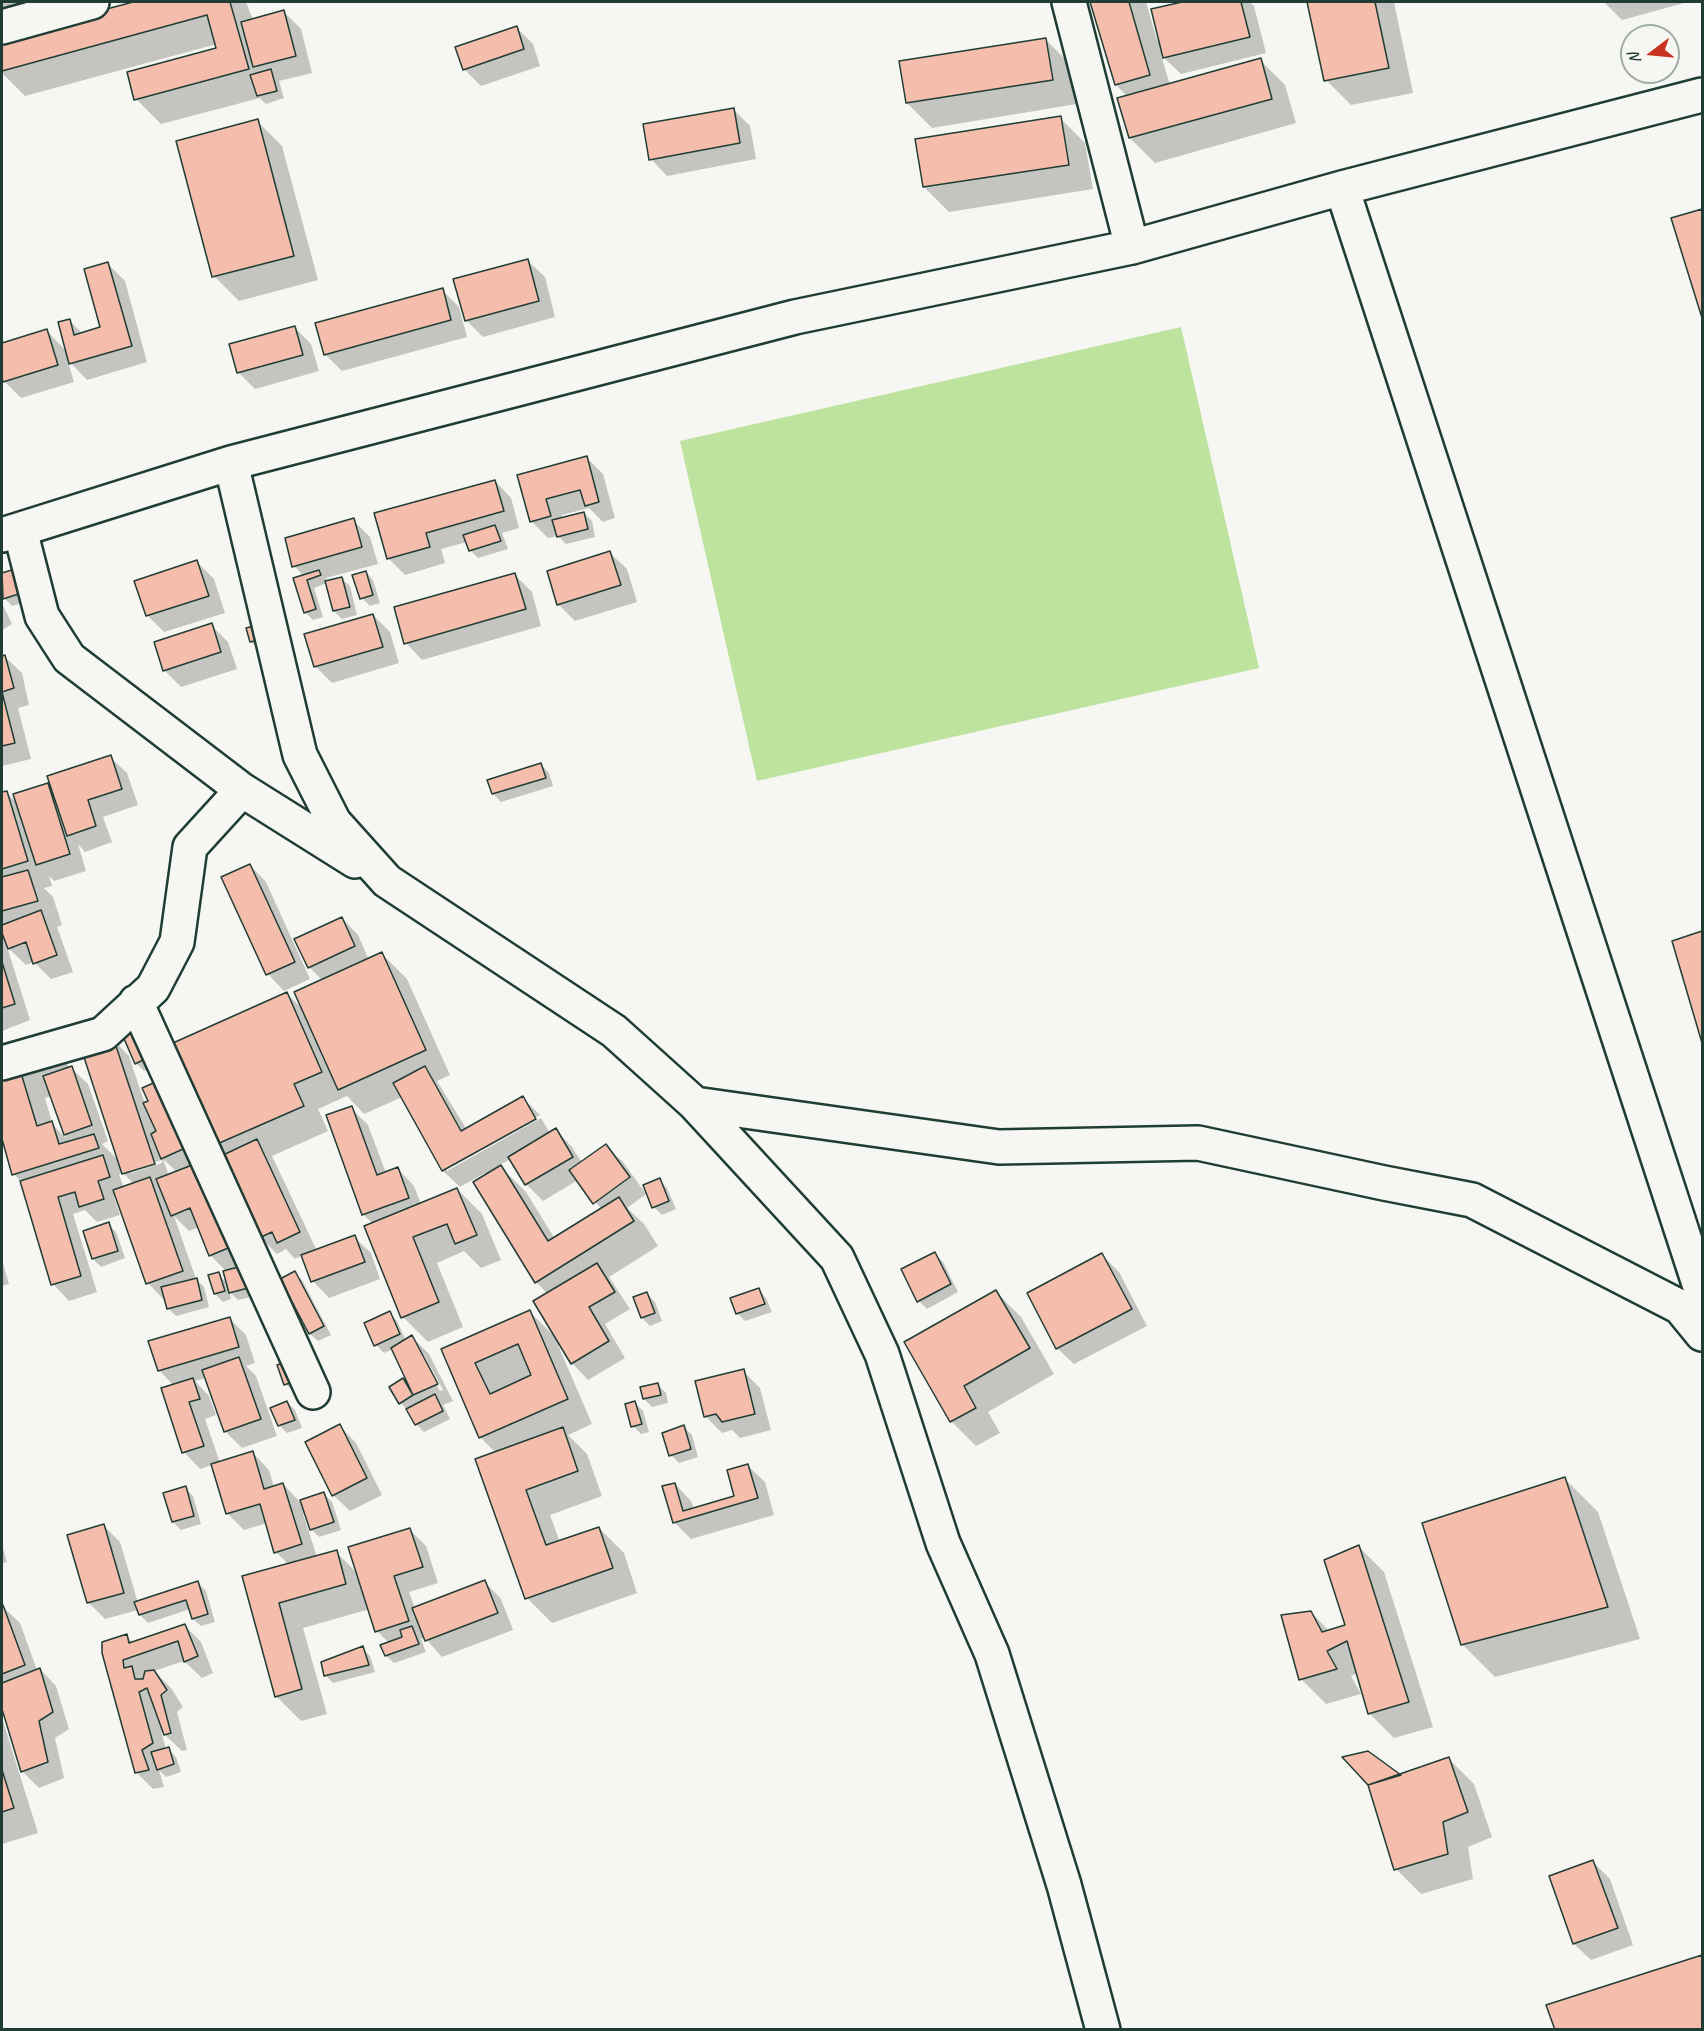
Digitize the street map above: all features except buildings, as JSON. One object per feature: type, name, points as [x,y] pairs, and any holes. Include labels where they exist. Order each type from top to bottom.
[{"type":"street","points":[[2,27],[92,2]]},
{"type":"street","points":[[1070,2],[1132,247]]},
{"type":"street","points":[[1103,2030],[1064,1885],[992,1654],[943,1543],[882,1354],[837,1258],[695,1104],[614,1031],[387,881],[242,790],[69,657],[42,616],[11,533],[231,463],[795,317],[1132,247],[1342,188],[1702,95]]},
{"type":"street","points":[[1342,188],[1702,1293]]},
{"type":"street","points":[[231,463],[300,755],[334,822],[387,881]]},
{"type":"street","points":[[2,1063],[103,1034],[153,988],[177,942],[190,847],[242,790]]},
{"type":"street","points":[[136,1002],[313,1392]]},
{"type":"street","points":[[695,1104],[999,1147],[1198,1143],[1472,1200],[1680,1307],[1702,1334]]},
{"type":"green space","points":[[1181,327],[1259,668],[757,781],[680,441]]}]
